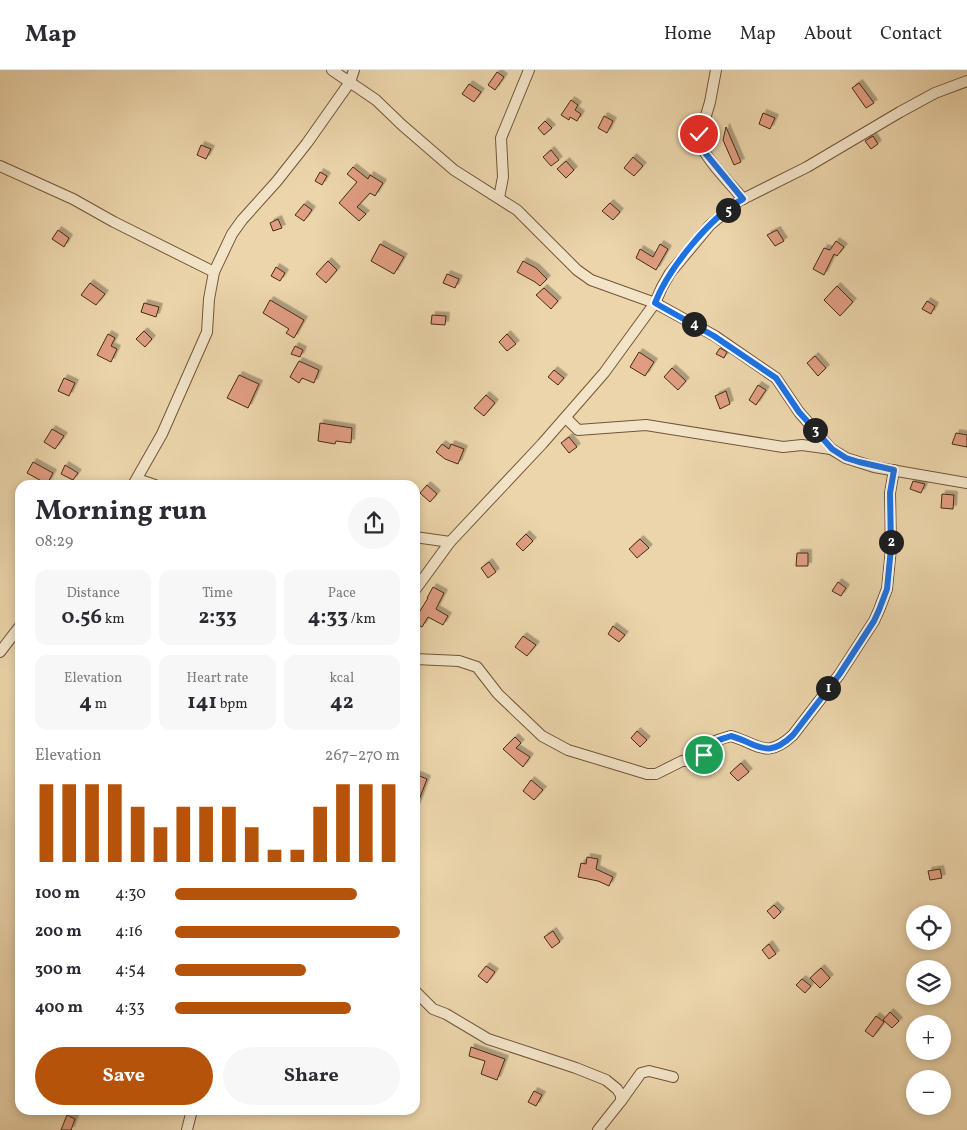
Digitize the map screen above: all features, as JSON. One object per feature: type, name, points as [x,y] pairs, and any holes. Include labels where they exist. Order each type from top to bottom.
[{"type":"street","points":[[332,70],[376,100],[454,170],[517,210],[577,270],[590,280],[655,303],[714,336],[776,378],[799,412],[832,449],[846,458],[859,462],[967,483]]},
{"type":"street","points":[[136,480],[162,434],[207,332],[209,299],[214,272],[237,227],[307,143],[350,82],[354,70]]},
{"type":"street","points":[[499,198],[502,177],[501,138],[529,70]]},
{"type":"street","points":[[716,70],[710,102],[699,139],[700,145],[743,199]]},
{"type":"street","points":[[420,583],[450,542],[566,418],[604,373],[655,303],[670,273],[710,225],[743,199],[807,167],[900,112],[935,94],[967,81]]},
{"type":"street","points":[[0,166],[73,200],[214,272]]},
{"type":"street","points":[[566,418],[578,430],[646,425],[784,448],[802,446],[832,449]]},
{"type":"street","points":[[420,659],[445,659],[472,665],[481,672],[498,694],[542,736],[568,750],[636,772],[656,774],[682,761],[699,759],[704,755],[708,745],[731,736],[758,748],[774,748],[784,743],[793,735],[839,675],[874,621],[879,610],[887,589],[891,548],[890,493],[894,470]]},
{"type":"street","points":[[420,538],[450,542]]},
{"type":"street","points":[[0,652],[15,632]]},
{"type":"street","points":[[420,996],[433,1009],[446,1014],[488,1039],[606,1080],[617,1089],[621,1095],[621,1101]]},
{"type":"street","points":[[598,1130],[641,1074],[649,1071],[673,1077]]},
{"type":"street","points":[[187,1130],[191,1115]]},
{"type":"building","points":[[497,72],[504,77],[495,90],[488,85]]},
{"type":"building","points":[[859,83],[874,103],[866,108],[852,88]]},
{"type":"building","points":[[469,84],[481,92],[474,102],[462,94]]},
{"type":"building","points":[[571,100],[578,105],[575,110],[581,114],[577,121],[570,117],[569,120],[561,115]]},
{"type":"building","points":[[763,113],[775,118],[770,129],[759,124]]},
{"type":"building","points":[[604,116],[613,121],[607,133],[598,128]]},
{"type":"building","points":[[545,121],[552,128],[544,135],[538,128]]},
{"type":"building","points":[[726,127],[741,162],[734,165],[723,140]]},
{"type":"building","points":[[873,136],[878,144],[871,149],[865,141]]},
{"type":"building","points":[[201,145],[211,149],[206,159],[197,155]]},
{"type":"building","points":[[551,150],[559,160],[551,166],[543,157]]},
{"type":"building","points":[[633,157],[643,166],[634,176],[624,168]]},
{"type":"building","points":[[566,161],[574,170],[566,178],[557,169]]},
{"type":"building","points":[[353,167],[368,179],[370,175],[383,183],[375,196],[370,193],[357,207],[366,214],[359,221],[339,203],[357,182],[347,174]]},
{"type":"building","points":[[320,172],[327,176],[322,185],[315,181]]},
{"type":"building","points":[[610,203],[620,212],[613,220],[602,211]]},
{"type":"building","points":[[304,204],[312,210],[304,221],[295,215]]},
{"type":"building","points":[[278,219],[282,228],[273,231],[270,223]]},
{"type":"building","points":[[58,230],[69,238],[64,247],[52,239]]},
{"type":"building","points":[[777,230],[784,241],[775,246],[767,235]]},
{"type":"building","points":[[836,241],[844,247],[837,256],[834,254],[824,275],[813,269],[824,248],[830,250]]},
{"type":"building","points":[[380,244],[404,257],[394,274],[371,261]]},
{"type":"building","points":[[660,244],[668,249],[656,270],[636,258],[640,249],[653,257]]},
{"type":"building","points":[[328,261],[337,270],[326,283],[316,274]]},
{"type":"building","points":[[523,261],[536,268],[547,279],[540,286],[517,272]]},
{"type":"building","points":[[276,267],[285,273],[280,281],[271,276]]},
{"type":"building","points":[[447,274],[459,279],[455,288],[443,283]]},
{"type":"building","points":[[90,283],[105,294],[96,305],[81,295]]},
{"type":"building","points":[[837,286],[853,302],[840,316],[824,300]]},
{"type":"building","points":[[544,288],[558,301],[551,309],[536,295]]},
{"type":"building","points":[[270,300],[304,320],[294,338],[286,333],[289,329],[263,313]]},
{"type":"building","points":[[927,301],[935,306],[931,314],[922,309]]},
{"type":"building","points":[[144,303],[159,307],[156,317],[141,312]]},
{"type":"building","points":[[432,315],[446,316],[445,325],[431,324]]},
{"type":"building","points":[[144,331],[152,339],[145,347],[136,339]]},
{"type":"building","points":[[108,334],[115,338],[111,346],[117,349],[111,362],[97,355]]},
{"type":"building","points":[[507,334],[516,344],[507,351],[499,342]]},
{"type":"building","points":[[295,346],[303,350],[300,357],[291,354]]},
{"type":"building","points":[[720,348],[727,352],[724,358],[716,354]]},
{"type":"building","points":[[639,352],[654,362],[645,376],[630,367]]},
{"type":"building","points":[[815,356],[826,368],[818,376],[807,363]]},
{"type":"building","points":[[299,361],[319,370],[314,383],[302,378],[299,383],[290,377]]},
{"type":"building","points":[[672,368],[686,381],[678,390],[664,377]]},
{"type":"building","points":[[554,370],[564,378],[558,385],[548,377]]},
{"type":"building","points":[[239,375],[259,384],[248,408],[227,398]]},
{"type":"building","points":[[64,378],[75,383],[69,396],[58,391]]},
{"type":"building","points":[[758,385],[766,390],[756,405],[749,400]]},
{"type":"building","points":[[726,391],[730,404],[720,409],[715,396]]},
{"type":"building","points":[[486,395],[495,403],[484,416],[474,408]]},
{"type":"building","points":[[320,423],[352,428],[351,443],[336,441],[335,444],[318,441]]},
{"type":"building","points":[[52,429],[64,436],[55,449],[44,442]]},
{"type":"building","points":[[956,433],[967,435],[967,447],[952,444]]},
{"type":"building","points":[[569,437],[577,447],[569,453],[561,443]]},
{"type":"building","points":[[442,444],[449,449],[451,444],[464,449],[458,464],[445,459],[436,452]]},
{"type":"building","points":[[33,462],[53,473],[49,480],[40,480],[27,473]]},
{"type":"building","points":[[65,465],[78,473],[73,480],[61,474]]},
{"type":"building","points":[[913,481],[925,484],[921,493],[910,489]]},
{"type":"building","points":[[427,485],[437,494],[430,502],[420,493]]},
{"type":"building","points":[[942,494],[954,495],[953,509],[941,508]]},
{"type":"building","points":[[526,534],[533,541],[523,551],[516,544]]},
{"type":"building","points":[[640,539],[649,548],[637,558],[629,549]]},
{"type":"building","points":[[797,553],[808,553],[808,566],[796,566]]},
{"type":"building","points":[[489,562],[496,572],[488,578],[481,568]]},
{"type":"building","points":[[838,582],[846,588],[841,596],[832,591]]},
{"type":"building","points":[[433,587],[444,593],[436,609],[448,616],[443,625],[428,617],[422,627],[420,626],[420,611]]},
{"type":"building","points":[[613,626],[625,635],[619,642],[608,634]]},
{"type":"building","points":[[523,636],[536,645],[527,656],[515,647]]},
{"type":"building","points":[[637,731],[647,740],[640,747],[631,738]]},
{"type":"building","points":[[515,737],[521,743],[516,748],[530,757],[523,767],[503,749]]},
{"type":"building","points":[[741,763],[749,772],[738,781],[730,773]]},
{"type":"building","points":[[420,776],[427,779],[420,797]]},
{"type":"building","points":[[531,780],[543,790],[534,800],[523,791]]},
{"type":"building","points":[[587,857],[598,859],[596,869],[613,877],[609,886],[598,881],[578,877],[581,863],[586,864]]},
{"type":"building","points":[[940,869],[942,878],[930,880],[928,871]]},
{"type":"building","points":[[774,905],[781,912],[774,919],[767,911]]},
{"type":"building","points":[[553,931],[560,942],[552,948],[544,937]]},
{"type":"building","points":[[769,944],[776,954],[769,959],[762,950]]},
{"type":"building","points":[[486,966],[495,972],[487,983],[478,976]]},
{"type":"building","points":[[821,968],[830,978],[820,988],[810,978]]},
{"type":"building","points":[[802,979],[811,986],[805,993],[796,985]]},
{"type":"building","points":[[890,1012],[899,1021],[892,1028],[883,1020]]},
{"type":"building","points":[[876,1016],[884,1022],[873,1037],[865,1031]]},
{"type":"building","points":[[471,1047],[505,1059],[497,1080],[481,1074],[485,1061],[469,1056]]},
{"type":"building","points":[[534,1091],[542,1095],[536,1106],[528,1102]]},
{"type":"building","points":[[67,1115],[75,1119],[71,1130],[61,1130]]},
{"type":"route","points":[[699,134],[700,145],[706,154],[743,199],[710,225],[670,273],[655,303],[714,336],[776,378],[799,412],[832,449],[846,458],[894,470],[890,493],[891,548],[887,589],[874,621],[852,656],[793,735],[784,743],[774,748],[758,748],[731,736],[708,745],[704,755]]}]
